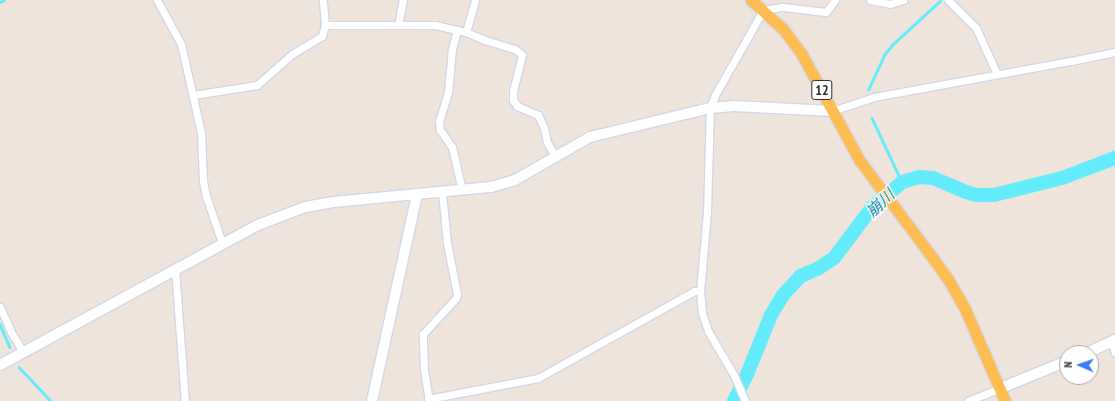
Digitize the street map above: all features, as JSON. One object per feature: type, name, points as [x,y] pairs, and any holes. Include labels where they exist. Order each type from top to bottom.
[{"type":"main road","name":"12","points":[[751,0],[783,28],[801,53],[818,81],[860,161],[949,281],[965,309],[1001,388],[1005,401]]},
{"type":"street","points":[[157,0],[181,44],[201,133],[203,181],[206,196],[222,243]]},
{"type":"street","points":[[193,95],[257,85],[292,54],[322,36],[325,26],[323,0]]},
{"type":"street","points":[[398,25],[403,0]]},
{"type":"street","points":[[466,32],[475,0]]},
{"type":"street","points":[[745,399],[735,376],[708,331],[702,313],[700,291],[707,214],[710,108],[715,96],[763,10],[783,7],[826,12],[835,0]]},
{"type":"street","points":[[870,0],[890,4],[903,0]]},
{"type":"street","points":[[948,0],[976,28],[997,74]]},
{"type":"street","points":[[325,26],[435,26],[466,32],[515,50],[522,55],[513,90],[513,100],[517,106],[538,115],[544,128],[547,142],[556,158]]},
{"type":"street","points":[[456,30],[448,92],[439,121],[440,130],[452,147],[462,190]]},
{"type":"street","points":[[0,365],[222,243],[265,222],[305,207],[334,202],[491,187],[515,180],[556,158],[579,143],[602,133],[710,108],[734,106],[832,110],[874,97],[1115,52]]},
{"type":"street","points":[[442,192],[447,243],[458,294],[423,334],[424,370],[429,400],[538,378],[694,291],[700,291]]},
{"type":"street","points":[[372,401],[417,195]]},
{"type":"street","points":[[175,268],[185,401]]},
{"type":"street","points":[[0,307],[11,332],[23,352]]},
{"type":"street","points":[[1099,347],[1113,341],[1115,353]]},
{"type":"street","points":[[968,401],[1059,364]]},
{"type":"waterway","points":[[0,2],[4,0]]},
{"type":"waterway","points":[[868,90],[884,55],[892,45],[940,1]]},
{"type":"waterway","points":[[872,118],[902,182]]},
{"type":"waterway","name":"崩川","points":[[734,401],[748,372],[771,315],[783,295],[801,276],[819,268],[834,258],[874,205],[902,182],[919,177],[933,178],[976,195],[994,195],[1062,178],[1115,158]]},
{"type":"waterway","points":[[0,324],[10,347]]},
{"type":"waterway","points":[[19,367],[51,401]]}]
